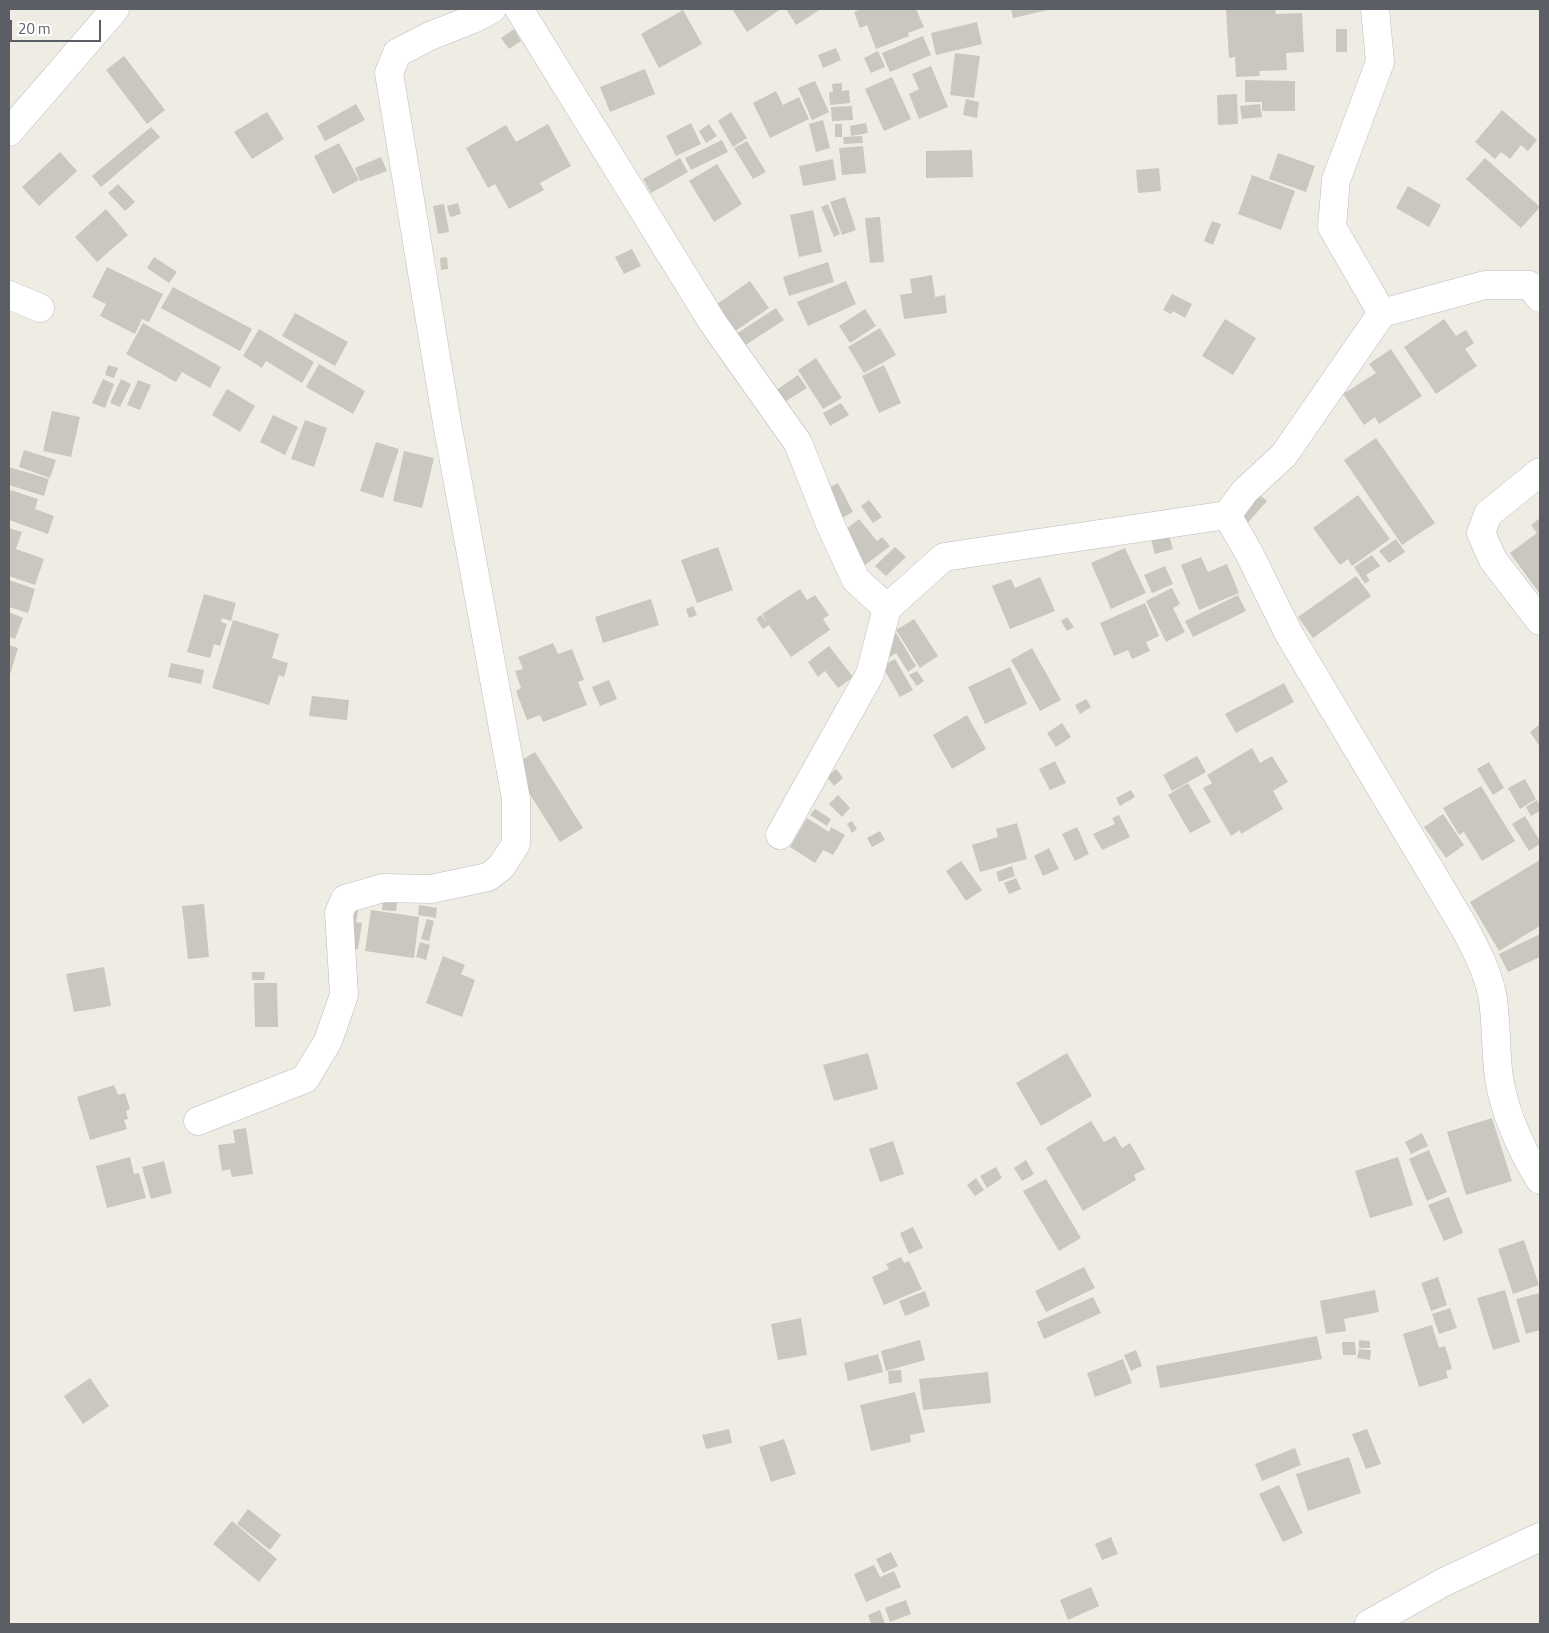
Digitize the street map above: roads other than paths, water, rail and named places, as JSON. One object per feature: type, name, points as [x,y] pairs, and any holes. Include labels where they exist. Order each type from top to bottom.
[{"type":"street","points":[[9,132],[114,9]]},
{"type":"street","points":[[198,1121],[305,1079],[328,1040],[344,995],[339,913],[345,899],[383,888],[431,889],[488,877],[501,867],[516,844],[516,799],[447,423],[389,73],[398,53],[430,36],[473,19],[492,9]]},
{"type":"street","points":[[519,9],[714,323],[798,443],[830,524],[856,580],[887,608]]},
{"type":"street","points":[[1375,9],[1380,62],[1336,180],[1332,227],[1382,313]]},
{"type":"street","points":[[780,835],[870,674],[887,608],[944,557],[1227,515],[1245,490],[1284,455],[1382,313],[1486,285],[1537,285]]},
{"type":"street","points":[[9,295],[40,308]]},
{"type":"street","points":[[1540,472],[1488,514],[1481,533],[1493,560],[1540,622]]},
{"type":"street","points":[[1227,515],[1249,553],[1289,634],[1464,926],[1486,970],[1492,994],[1499,1079],[1512,1127],[1540,1180]]},
{"type":"street","points":[[1369,1624],[1444,1582],[1540,1536]]}]
